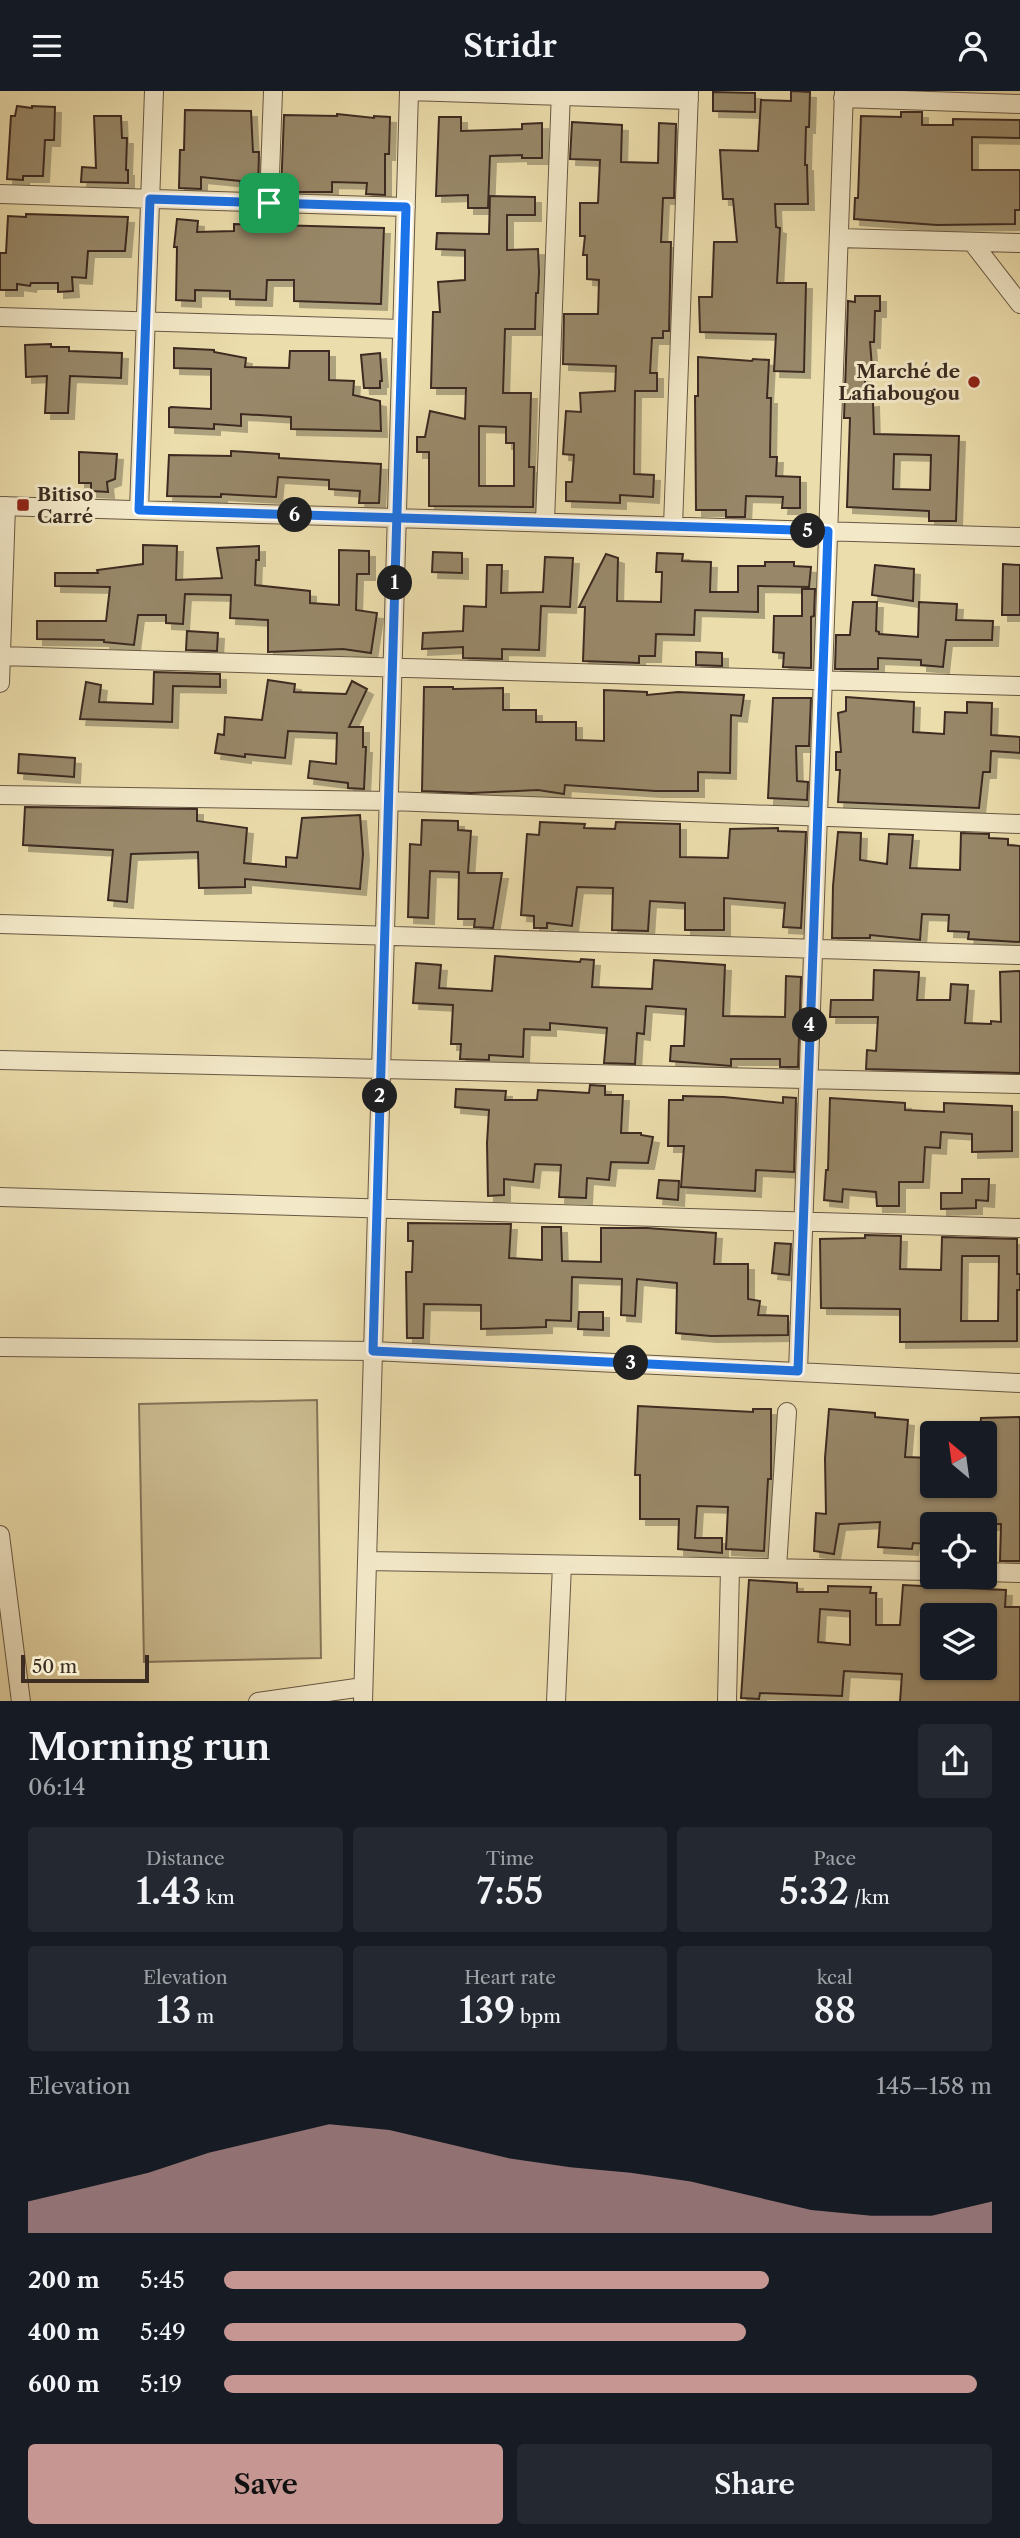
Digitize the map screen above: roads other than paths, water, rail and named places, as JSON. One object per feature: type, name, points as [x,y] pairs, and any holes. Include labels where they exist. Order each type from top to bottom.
[{"type":"street","points":[[139,510],[154,91]]},
{"type":"street","points":[[269,203],[273,91]]},
{"type":"street","points":[[271,1701],[363,1694],[409,91],[689,95],[673,527]]},
{"type":"street","points":[[545,522],[561,93]]},
{"type":"street","points":[[798,1371],[844,95],[1020,104]]},
{"type":"street","points":[[0,194],[406,207]]},
{"type":"street","points":[[839,239],[1020,243]]},
{"type":"street","points":[[972,242],[1020,304]]},
{"type":"street","points":[[0,317],[402,329]]},
{"type":"street","points":[[0,683],[3,506],[1020,537]]},
{"type":"street","points":[[1,656],[1020,686]]},
{"type":"street","points":[[0,795],[390,801],[1020,824]]},
{"type":"street","points":[[0,924],[1020,955]]},
{"type":"street","points":[[0,1060],[1020,1084]]},
{"type":"street","points":[[0,1197],[1020,1228]]},
{"type":"street","points":[[0,1347],[373,1351],[1020,1383]]},
{"type":"street","points":[[777,1568],[787,1412]]},
{"type":"street","points":[[0,1535],[20,1701]]},
{"type":"street","points":[[367,1561],[920,1571]]},
{"type":"street","points":[[556,1701],[562,1565]]},
{"type":"street","points":[[726,1701],[730,1568]]},
{"type":"street","points":[[997,1572],[1020,1573]]},
{"type":"place","name":"Marché de Lafiabougou","points":[[974,382]]},
{"type":"place","name":"Bitiso Carré","points":[[23,505]]}]
